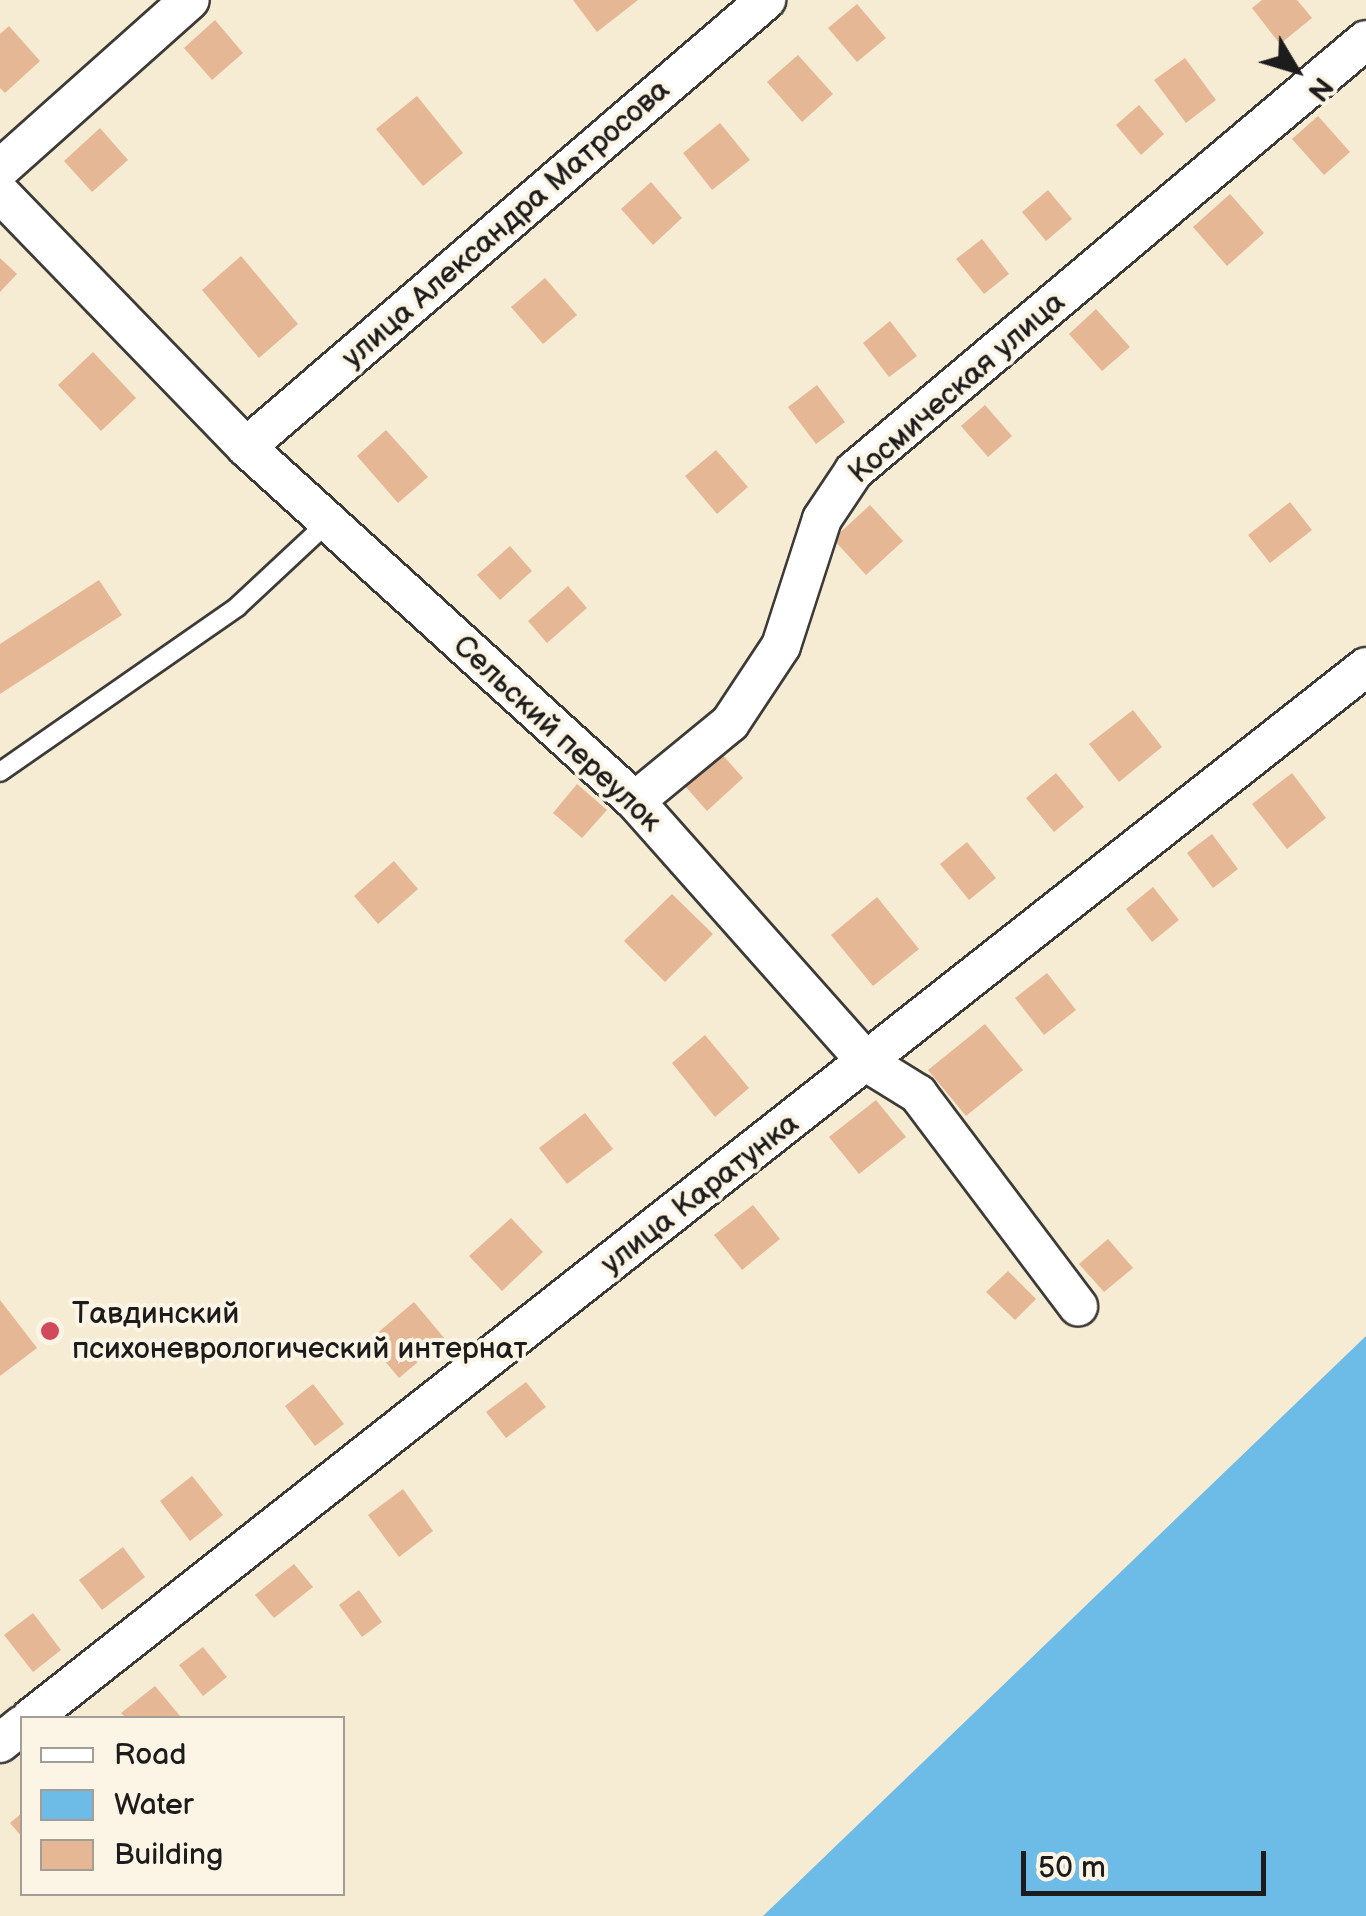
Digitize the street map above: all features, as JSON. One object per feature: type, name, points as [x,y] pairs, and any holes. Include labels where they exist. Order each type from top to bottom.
[{"type":"street","points":[[0,169],[190,0]]},
{"type":"street","name":"улица Александра Матросова","points":[[246,447],[766,0]]},
{"type":"street","name":"Космическая улица","points":[[635,802],[730,723],[781,646],[822,519],[854,471],[1366,40]]},
{"type":"street","name":"Сельский переулок","points":[[0,192],[246,447],[635,802],[868,1063],[918,1094],[1078,1306]]},
{"type":"street","name":"улица Каратунка","points":[[34,1716],[868,1063],[1366,667]]},
{"type":"street","points":[[0,1743],[20,1727]]},
{"type":"lane","points":[[0,772],[237,608],[328,522]]},
{"type":"water","points":[[1366,1336],[1366,1916],[763,1916]]},
{"type":"building","points":[[573,0],[638,0],[597,32]]},
{"type":"building","points":[[1262,0],[1297,0],[1312,18],[1280,44],[1252,8]]},
{"type":"building","points":[[857,4],[886,38],[857,62],[828,28]]},
{"type":"building","points":[[215,20],[243,53],[212,80],[184,48]]},
{"type":"building","points":[[9,26],[40,61],[5,93],[0,88],[0,34]]},
{"type":"building","points":[[798,55],[833,94],[802,122],[767,82]]},
{"type":"building","points":[[1185,58],[1216,100],[1186,123],[1154,80]]},
{"type":"building","points":[[417,96],[463,153],[423,186],[376,129]]},
{"type":"building","points":[[1139,105],[1164,134],[1141,155],[1116,125]]},
{"type":"building","points":[[1318,116],[1350,152],[1324,175],[1292,139]]},
{"type":"building","points":[[720,123],[750,160],[712,190],[683,153]]},
{"type":"building","points":[[100,128],[128,160],[92,192],[64,161]]},
{"type":"building","points":[[651,182],[682,218],[653,245],[621,209]]},
{"type":"building","points":[[1048,190],[1072,219],[1046,241],[1022,212]]},
{"type":"building","points":[[1230,194],[1264,233],[1227,266],[1193,227]]},
{"type":"building","points":[[982,239],[1009,274],[984,294],[956,259]]},
{"type":"building","points":[[241,256],[298,324],[259,358],[202,290]]},
{"type":"building","points":[[0,258],[17,274],[0,292]]},
{"type":"building","points":[[545,278],[577,315],[543,344],[511,307]]},
{"type":"building","points":[[1096,309],[1130,347],[1102,371],[1069,334]]},
{"type":"building","points":[[890,321],[917,356],[889,377],[863,343]]},
{"type":"building","points":[[93,352],[136,398],[101,431],[58,385]]},
{"type":"building","points":[[817,385],[845,422],[816,444],[788,407]]},
{"type":"building","points":[[985,405],[1012,436],[988,457],[961,426]]},
{"type":"building","points":[[386,430],[428,477],[398,503],[357,456]]},
{"type":"building","points":[[716,450],[748,487],[717,514],[685,476]]},
{"type":"building","points":[[1290,502],[1312,530],[1270,563],[1248,535]]},
{"type":"building","points":[[870,505],[903,541],[866,575],[833,539]]},
{"type":"building","points":[[510,546],[532,571],[500,600],[477,575]]},
{"type":"building","points":[[99,580],[122,615],[0,694],[0,644]]},
{"type":"building","points":[[568,586],[587,608],[547,643],[528,621]]},
{"type":"building","points":[[1133,710],[1162,747],[1119,782],[1089,744]]},
{"type":"building","points":[[721,753],[743,778],[707,811],[685,786]]},
{"type":"building","points":[[1056,773],[1084,807],[1054,832],[1026,798]]},
{"type":"building","points":[[1292,773],[1326,818],[1287,849],[1252,804]]},
{"type":"building","points":[[577,784],[607,810],[582,838],[553,813]]},
{"type":"building","points":[[1212,834],[1238,869],[1213,888],[1187,853]]},
{"type":"building","points":[[967,842],[996,878],[969,900],[940,864]]},
{"type":"building","points":[[394,861],[418,889],[378,924],[354,896]]},
{"type":"building","points":[[1153,887],[1179,920],[1152,942],[1126,909]]},
{"type":"building","points":[[672,894],[713,934],[665,982],[624,941]]},
{"type":"building","points":[[877,897],[919,949],[873,986],[831,935]]},
{"type":"building","points":[[1047,973],[1076,1010],[1044,1035],[1015,998]]},
{"type":"building","points":[[985,1024],[1023,1070],[966,1116],[928,1070]]},
{"type":"building","points":[[705,1035],[749,1088],[715,1117],[672,1063]]},
{"type":"building","points":[[876,1100],[906,1137],[859,1174],[829,1137]]},
{"type":"building","points":[[585,1113],[613,1149],[567,1184],[539,1148]]},
{"type":"building","points":[[753,1205],[780,1239],[742,1270],[714,1235]]},
{"type":"building","points":[[511,1218],[543,1252],[502,1291],[469,1256]]},
{"type":"building","points":[[1108,1239],[1133,1268],[1104,1292],[1079,1264]]},
{"type":"building","points":[[1008,1271],[1036,1299],[1015,1320],[986,1292]]},
{"type":"building","points":[[0,1300],[37,1348],[0,1376]]},
{"type":"building","points":[[414,1302],[445,1339],[399,1378],[368,1341]]},
{"type":"building","points":[[526,1382],[546,1407],[506,1438],[486,1412]]},
{"type":"building","points":[[313,1384],[344,1424],[315,1446],[285,1406]]},
{"type":"building","points":[[192,1476],[223,1515],[190,1541],[160,1501]]},
{"type":"building","points":[[403,1489],[433,1531],[399,1557],[368,1515]]},
{"type":"building","points":[[123,1547],[145,1577],[102,1610],[79,1580]]},
{"type":"building","points":[[294,1564],[313,1587],[274,1618],[255,1595]]},
{"type":"building","points":[[359,1590],[382,1622],[362,1637],[339,1605]]},
{"type":"building","points":[[33,1613],[61,1650],[33,1672],[4,1635]]},
{"type":"building","points":[[203,1647],[227,1677],[203,1696],[179,1665]]},
{"type":"building","points":[[155,1686],[180,1716],[124,1716],[121,1713]]},
{"type":"building","points":[[20,1815],[20,1835],[10,1823]]},
{"type":"place","name":"Тавдинский психоневрологический интернат","points":[[50,1331]]}]
